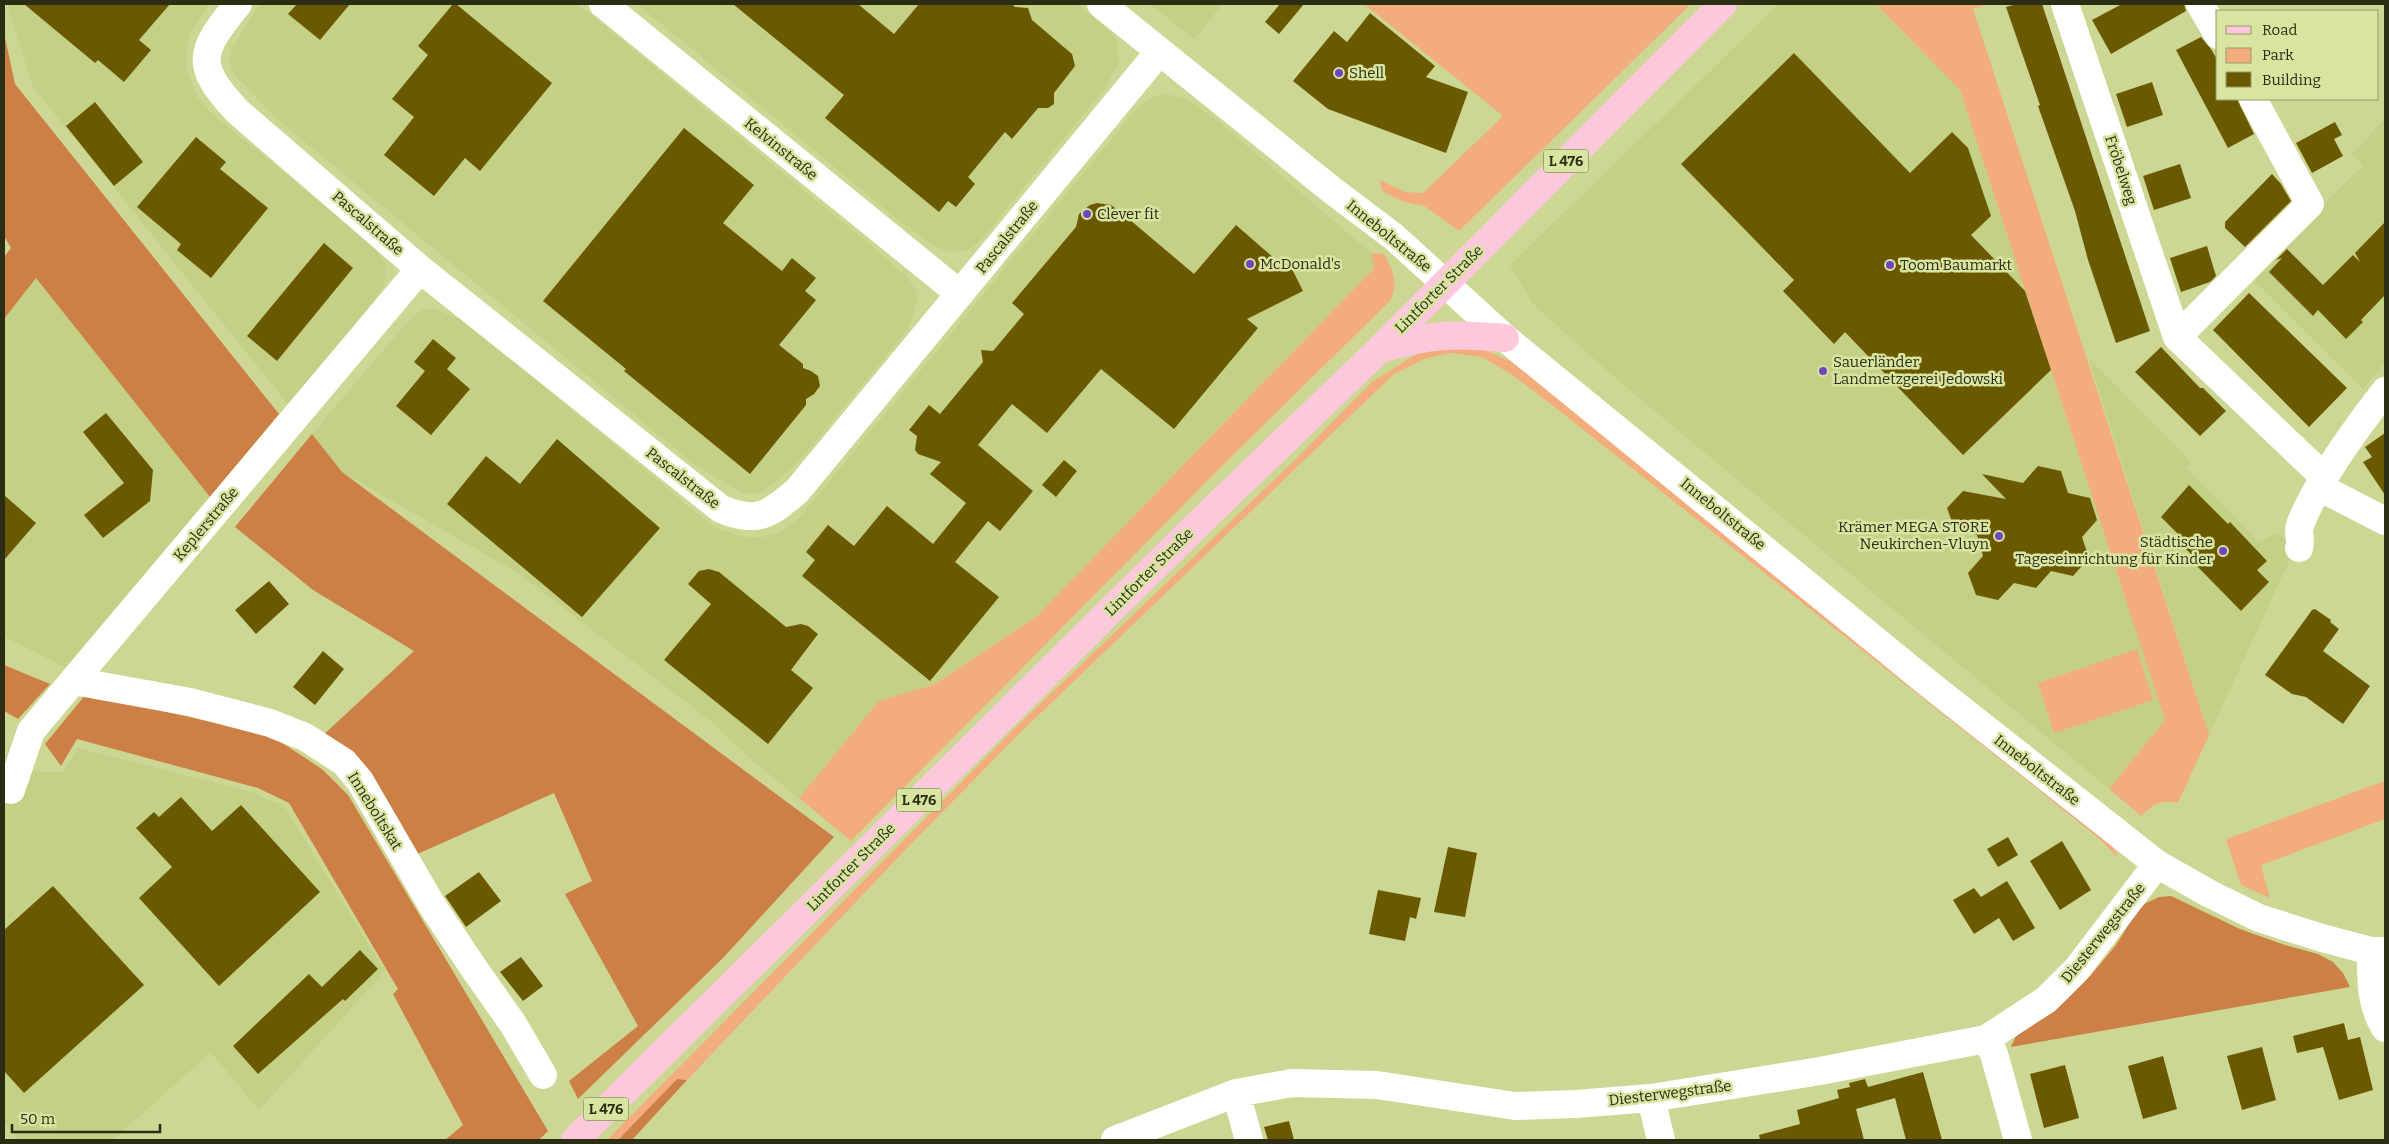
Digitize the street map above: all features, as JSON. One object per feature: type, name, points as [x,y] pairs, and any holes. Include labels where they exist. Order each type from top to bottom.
[{"type":"main road","name":"Lintforter Straße","points":[[575,1140],[1178,544],[1378,351],[1723,4]]},
{"type":"main road","points":[[1378,351],[1417,338],[1442,335],[1470,334],[1505,338]]},
{"type":"street","name":"Pascalstraße","points":[[238,4],[217,30],[206,52],[207,71],[218,90],[237,111],[420,269],[721,509],[738,516],[758,518],[780,506],[798,491],[1160,52]]},
{"type":"street","name":"Kelvinstraße","points":[[603,4],[960,294]]},
{"type":"street","name":"Inneboltstraße","points":[[1101,4],[1394,237],[1505,338],[1929,684],[2157,864],[2210,894],[2259,918],[2322,938],[2378,951]]},
{"type":"street","name":"Fröbelweg","points":[[2065,4],[2177,337],[2322,483],[2385,521]]},
{"type":"street","points":[[2200,4],[2216,32]]},
{"type":"street","points":[[2177,337],[2310,204],[2253,100]]},
{"type":"street","name":"Keplerstraße","points":[[11,790],[31,731],[420,269]]},
{"type":"street","points":[[2299,548],[2299,527],[2322,483],[2365,417],[2385,391]]},
{"type":"street","name":"Inneboltskat","points":[[74,681],[190,702],[262,720],[305,737],[344,762],[360,782],[433,907],[513,1024],[543,1075]]},
{"type":"street","name":"Diesterwegstraße","points":[[1115,1140],[1236,1093],[1292,1083],[1377,1085],[1515,1106],[1651,1098],[1820,1071],[1986,1038],[2046,1000],[2077,969],[2157,864]]},
{"type":"street","points":[[2378,951],[2370,988],[2385,1028]]},
{"type":"street","points":[[1986,1038],[1994,1054],[2018,1140]]},
{"type":"street","points":[[1236,1093],[1248,1140]]},
{"type":"street","points":[[1651,1098],[1661,1140]]},
{"type":"shaded area","points":[[7,4],[210,4],[191,32],[186,50],[186,68],[198,98],[208,110],[375,247],[385,264],[384,285],[369,307],[288,404],[33,87]]},
{"type":"shaded area","points":[[260,4],[578,4],[907,277],[915,288],[918,299],[911,322],[901,338],[795,466],[764,491],[755,494],[742,493],[695,465],[276,118],[235,75],[229,58],[232,48]]},
{"type":"shaded area","points":[[637,4],[1077,4],[1106,28],[1116,39],[1119,58],[1116,68],[1105,88],[981,240],[968,250],[949,252],[936,247],[897,219]]},
{"type":"shaded area","points":[[1150,4],[1223,4],[1194,39]]},
{"type":"shaded area","points":[[1779,4],[1876,4],[1960,90],[2165,720],[2109,789],[1621,383],[1533,304],[1510,265]]},
{"type":"shaded area","points":[[4,33],[15,84],[279,414],[210,497],[36,278],[4,319],[4,257],[11,248],[4,236]]},
{"type":"shaded area","points":[[1168,94],[1188,100],[1219,122],[1371,253],[1374,267],[1036,617],[935,684],[879,701],[799,798],[754,762],[713,723],[518,573],[342,472],[312,434],[410,319],[422,310],[433,308],[465,321],[715,528],[746,538],[764,537],[782,531],[800,517],[1138,107],[1157,95]]},
{"type":"shaded area","points":[[2385,119],[2385,363],[2363,389],[2249,276],[2363,166],[2352,154]]},
{"type":"shaded area","points":[[36,278],[210,497],[65,667],[4,637],[4,319]]},
{"type":"shaded area","points":[[2088,357],[2191,462],[2186,468],[2259,542],[2276,533],[2297,544],[2209,735]]},
{"type":"shaded area","points":[[312,434],[342,472],[834,837],[723,958],[578,1099],[569,1081],[638,1026],[565,894],[592,881],[554,793],[413,856],[321,737],[414,651],[313,590],[235,527]]},
{"type":"shaded area","points":[[4,665],[50,684],[18,719],[4,711]]},
{"type":"shaded area","points":[[86,694],[270,735],[322,769],[348,795],[548,1131],[539,1140],[445,1140],[463,1125],[393,994],[398,989],[289,803],[258,788],[77,739],[61,766],[45,744]]},
{"type":"shaded area","points":[[78,748],[251,792],[284,806],[385,971],[259,1110],[211,1052],[113,1140],[19,1140],[4,1123],[4,771],[63,772]]},
{"type":"shaded area","points":[[2171,896],[2240,929],[2285,945],[2318,954],[2333,962],[2343,973],[2350,987],[2011,1047],[2016,1036],[2065,1001],[2091,975],[2116,945],[2139,908],[2159,897]]},
{"type":"shaded area","points":[[677,1079],[687,1080],[632,1140],[618,1140]]},
{"type":"green space","points":[[1364,4],[1691,4],[1459,231],[1424,206],[1404,202],[1382,191],[1380,180],[1405,192],[1423,193],[1503,116]]},
{"type":"green space","points":[[1876,4],[1988,4],[1973,9],[2209,735],[2178,803],[2162,802],[2150,808],[2141,816],[2109,789],[2165,720],[1960,90]]},
{"type":"green space","points":[[1371,253],[1384,254],[1390,265],[1394,277],[1394,289],[1390,301],[1225,463],[851,841],[799,798],[879,701],[935,684],[1036,617],[1374,268]]},
{"type":"green space","points":[[1472,345],[1510,361],[1648,465],[2101,833],[2113,847],[2119,859],[2103,842],[2034,786],[1552,405],[1511,374],[1482,357],[1451,353],[1424,359],[1393,375],[1020,733],[907,848],[687,1080],[677,1079],[618,1140],[607,1140],[1015,728],[1298,457],[1372,382],[1420,352]]},
{"type":"green space","points":[[2137,649],[2153,700],[2054,733],[2038,683]]},
{"type":"green space","points":[[2385,781],[2385,819],[2261,865],[2270,898],[2241,885],[2226,839]]},
{"type":"building","points":[[24,4],[170,4],[139,40],[151,50],[124,82],[98,60],[95,63]]},
{"type":"building","points":[[297,4],[350,4],[320,40],[288,14]]},
{"type":"building","points":[[453,4],[456,4],[552,83],[480,171],[465,158],[434,196],[384,155],[414,117],[392,99],[428,55],[418,46]]},
{"type":"building","points":[[733,4],[858,4],[894,34],[919,4],[1012,4],[1015,7],[1028,8],[1032,20],[1072,54],[1075,66],[1054,93],[1054,104],[1048,108],[1038,108],[1012,139],[1005,132],[968,177],[975,184],[956,207],[948,201],[939,212],[825,118],[844,95]]},
{"type":"building","points":[[1280,4],[1304,4],[1279,34],[1265,22]]},
{"type":"building","points":[[2017,4],[2042,4],[2150,331],[2116,343],[2088,260],[2075,211],[2006,7]]},
{"type":"building","points":[[2122,4],[2184,4],[2186,11],[2111,54],[2092,20]]},
{"type":"building","points":[[1370,13],[1435,66],[1426,77],[1468,92],[1446,153],[1328,109],[1293,81],[1334,31],[1347,42]]},
{"type":"building","points":[[2201,37],[2216,58],[2216,100],[2237,100],[2254,134],[2228,148],[2176,50]]},
{"type":"building","name":"Toom Baumarkt","points":[[1794,53],[1910,173],[1952,132],[1968,148],[1991,216],[1971,235],[2025,291],[2051,370],[1963,455],[1845,332],[1834,344],[1783,291],[1794,280],[1681,164]]},
{"type":"building","points":[[2152,82],[2163,115],[2127,127],[2116,94]]},
{"type":"building","points":[[95,102],[143,162],[114,186],[66,126]]},
{"type":"building","points":[[2335,122],[2342,135],[2334,139],[2343,156],[2312,173],[2296,143]]},
{"type":"building","points":[[684,128],[754,185],[723,223],[782,271],[792,258],[816,278],[805,291],[816,300],[779,345],[803,364],[803,368],[818,376],[820,386],[814,394],[806,399],[806,405],[750,474],[624,371],[626,369],[543,301]]},
{"type":"building","points":[[196,137],[226,162],[220,169],[268,208],[211,278],[177,250],[181,244],[137,207]]},
{"type":"building","points":[[2180,164],[2191,198],[2154,210],[2143,176]]},
{"type":"building","points":[[2272,174],[2281,184],[2291,201],[2245,247],[2225,228],[2225,222]]},
{"type":"building","points":[[1097,203],[1111,205],[1194,274],[1236,225],[1283,266],[1289,263],[1303,291],[1247,319],[1258,328],[1174,429],[1101,369],[1047,433],[1012,404],[978,445],[1033,491],[1000,531],[988,521],[955,562],[999,597],[930,681],[802,576],[815,560],[806,552],[828,525],[854,546],[887,506],[933,544],[966,503],[930,474],[941,462],[918,454],[915,450],[917,436],[909,430],[929,405],[940,414],[983,362],[981,350],[993,351],[1024,314],[1012,303],[1076,227],[1079,214],[1090,205]]},
{"type":"building","points":[[2385,222],[2385,295],[2346,339],[2318,310],[2313,316],[2269,272],[2282,258],[2276,260],[2287,249],[2323,285],[2353,255],[2360,262],[2355,253]]},
{"type":"building","points":[[324,243],[353,268],[277,361],[247,336]]},
{"type":"building","points":[[2207,246],[2216,276],[2210,282],[2181,292],[2170,258]]},
{"type":"building","points":[[2249,293],[2347,388],[2309,427],[2213,330]]},
{"type":"building","points":[[433,339],[456,358],[447,369],[470,389],[431,435],[396,406],[425,371],[414,362]]},
{"type":"building","points":[[2161,347],[2200,388],[2203,388],[2226,411],[2200,436],[2135,372]]},
{"type":"building","points":[[106,413],[153,470],[150,501],[103,538],[84,515],[124,483],[83,432]]},
{"type":"building","points":[[2385,433],[2385,495],[2363,462],[2372,457],[2365,447]]},
{"type":"building","points":[[557,439],[660,528],[582,617],[447,504],[486,456],[520,484]]},
{"type":"building","points":[[1064,460],[1077,471],[1056,497],[1042,485]]},
{"type":"building","points":[[2038,466],[2061,471],[2068,493],[2090,498],[2097,520],[2082,537],[2089,558],[2073,576],[2051,571],[2036,588],[2014,583],[1998,600],[1976,595],[1968,573],[1983,556],[1977,535],[1955,530],[1947,508],[1963,491],[2006,499],[1982,474],[2023,483]]},
{"type":"building","name":"Städtische Tageseinrichtung für Kinder","points":[[2189,485],[2228,524],[2230,522],[2267,561],[2257,570],[2269,582],[2241,611],[2193,562],[2196,559],[2181,544],[2184,540],[2161,517]]},
{"type":"building","points":[[4,495],[36,523],[4,560]]},
{"type":"building","points":[[709,569],[719,572],[786,627],[801,624],[808,626],[818,634],[791,670],[813,688],[768,744],[664,660],[711,604],[688,584],[699,571]]},
{"type":"building","points":[[269,581],[289,604],[256,634],[235,610]]},
{"type":"building","points":[[2315,609],[2331,620],[2330,622],[2339,629],[2323,651],[2370,686],[2343,724],[2306,697],[2292,694],[2265,675],[2312,610]]},
{"type":"building","points":[[323,651],[344,669],[315,705],[293,687]]},
{"type":"building","points":[[181,797],[212,831],[241,805],[320,892],[219,986],[139,898],[172,867],[136,828],[154,812],[159,817]]},
{"type":"building","points":[[2008,837],[2018,855],[1998,867],[1987,849]]},
{"type":"building","points":[[2062,841],[2091,890],[2060,910],[2030,861]]},
{"type":"building","points":[[1448,847],[1477,853],[1465,917],[1434,912]]},
{"type":"building","points":[[479,872],[501,901],[466,927],[445,896]]},
{"type":"building","points":[[2007,881],[2035,928],[2013,941],[1999,918],[1974,934],[1953,900],[1974,888],[1981,897]]},
{"type":"building","points":[[53,886],[144,985],[24,1093],[4,1071],[4,930]]},
{"type":"building","points":[[1378,890],[1421,898],[1416,919],[1410,917],[1405,941],[1369,934]]},
{"type":"building","points":[[360,950],[378,969],[345,1001],[343,999],[258,1074],[233,1046],[309,974],[322,987]]},
{"type":"building","points":[[521,957],[543,986],[523,1001],[500,972]]},
{"type":"building","points":[[2344,1023],[2348,1040],[2360,1037],[2373,1090],[2339,1100],[2323,1047],[2297,1053],[2293,1036]]},
{"type":"building","points":[[2262,1047],[2276,1100],[2242,1110],[2227,1056]]},
{"type":"building","points":[[2163,1056],[2177,1109],[2143,1119],[2128,1066]]},
{"type":"building","points":[[2065,1065],[2079,1118],[2044,1128],[2030,1074]]},
{"type":"building","points":[[1923,1072],[1942,1140],[1906,1140],[1895,1098],[1856,1109],[1864,1140],[1760,1140],[1759,1135],[1800,1124],[1797,1110],[1839,1098],[1837,1090],[1850,1087],[1849,1083],[1865,1079],[1868,1087]]},
{"type":"building","points":[[1289,1121],[1294,1140],[1268,1140],[1264,1127]]},
{"type":"place","name":"Shell","points":[[1339,73]]},
{"type":"place","name":"Clever fit","points":[[1087,214]]},
{"type":"place","name":"McDonald's","points":[[1250,264]]},
{"type":"place","name":"Toom Baumarkt","points":[[1890,265]]},
{"type":"place","name":"Sauerländer Landmetzgerei Jedowski","points":[[1823,371]]},
{"type":"place","name":"Krämer MEGA STORE Neukirchen-Vluyn","points":[[1999,536]]},
{"type":"place","name":"Städtische Tageseinrichtung für Kinder","points":[[2223,551]]}]
